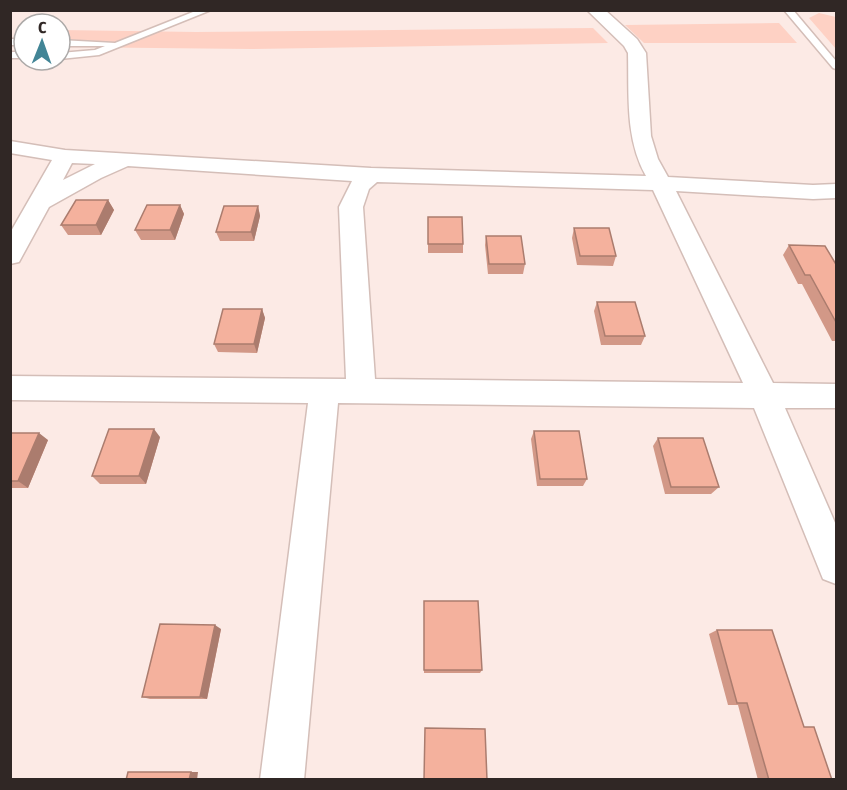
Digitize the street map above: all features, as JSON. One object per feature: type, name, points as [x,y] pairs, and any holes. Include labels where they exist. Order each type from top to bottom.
[{"type":"street","points":[[594,10],[631,43],[637,53],[641,136],[647,159],[662,183],[764,395],[837,566]]},
{"type":"street","points":[[10,150],[65,156],[371,175],[662,183],[762,190],[837,191]]},
{"type":"street","points":[[10,256],[65,156]]},
{"type":"street","points":[[40,202],[85,177],[125,159]]},
{"type":"street","points":[[361,392],[351,207],[359,186],[371,175]]},
{"type":"street","points":[[10,388],[837,396]]},
{"type":"street","points":[[282,780],[324,391]]},
{"type":"lane","points":[[72,55],[96,53],[125,44],[207,10]]},
{"type":"lane","points":[[788,10],[837,66]]},
{"type":"lane","points":[[72,43],[125,44]]},
{"type":"shaded area","points":[[819,13],[836,17],[836,49],[809,18]]},
{"type":"shaded area","points":[[779,23],[797,43],[644,43],[625,25]]},
{"type":"shaded area","points":[[593,28],[608,43],[251,49],[72,47],[72,30],[196,32]]},
{"type":"building","points":[[76,200],[108,200],[96,225],[61,225]]},
{"type":"building","points":[[147,205],[180,205],[170,230],[135,230]]},
{"type":"building","points":[[224,206],[258,206],[251,232],[216,232]]},
{"type":"building","points":[[428,217],[462,217],[463,244],[428,244]]},
{"type":"building","points":[[574,228],[609,228],[616,256],[580,256]]},
{"type":"building","points":[[486,236],[521,236],[525,264],[489,264]]},
{"type":"building","points":[[789,245],[825,246],[837,266],[837,324],[810,275],[805,275]]},
{"type":"building","points":[[597,302],[635,302],[645,336],[605,336]]},
{"type":"building","points":[[223,309],[262,309],[254,344],[214,344]]},
{"type":"building","points":[[109,429],[154,429],[139,476],[92,476]]},
{"type":"building","points":[[534,431],[579,431],[587,479],[540,479]]},
{"type":"building","points":[[10,433],[39,433],[18,481],[10,481]]},
{"type":"building","points":[[658,438],[703,438],[719,487],[671,487]]},
{"type":"building","points":[[424,601],[478,601],[482,670],[424,670]]},
{"type":"building","points":[[160,624],[215,625],[200,697],[142,697]]},
{"type":"building","points":[[717,630],[772,630],[804,727],[814,727],[832,780],[769,780],[747,703],[737,703]]},
{"type":"building","points":[[425,728],[485,729],[487,780],[424,780]]},
{"type":"building","points":[[128,772],[191,772],[189,780],[126,780]]}]
